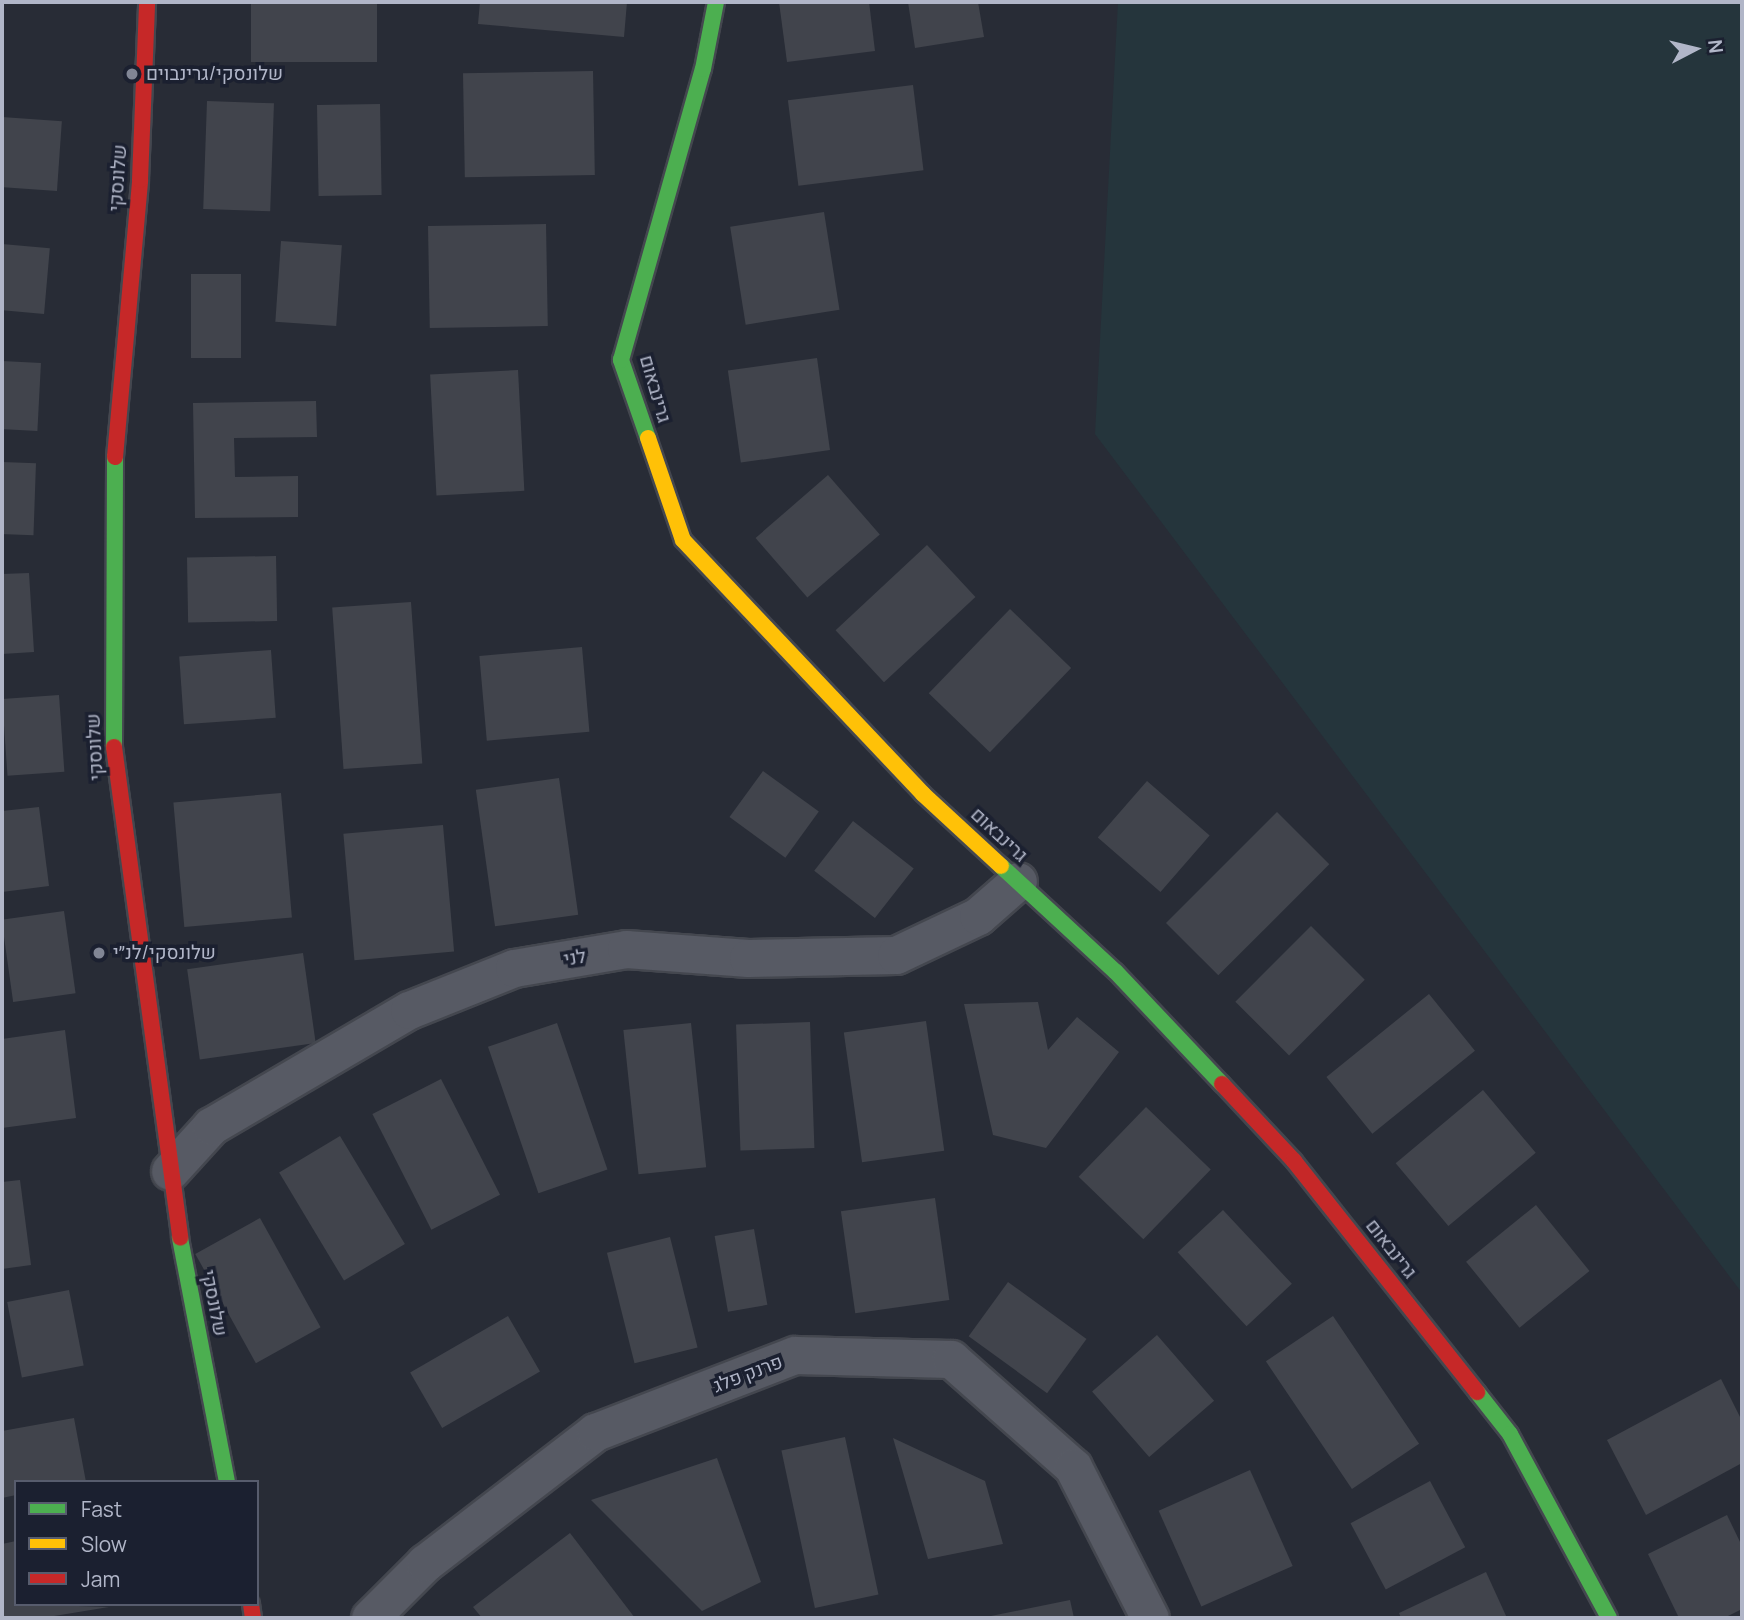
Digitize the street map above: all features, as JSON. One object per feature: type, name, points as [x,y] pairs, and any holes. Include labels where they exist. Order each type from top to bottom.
[{"type":"street","name":"שלונסקי","points":[[147,2],[140,180],[114,466],[114,753],[170,1171],[227,1480]]},
{"type":"street","name":"גרינבאום","points":[[716,2],[704,69],[621,360],[683,540],[923,794],[1116,972],[1294,1161],[1510,1434],[1609,1618]]},
{"type":"street","name":"לני","points":[[170,1171],[211,1126],[234,1112],[409,1010],[514,968],[626,949],[748,958],[896,955],[978,916],[1018,881]]},
{"type":"street","name":"פרנק פלג","points":[[370,1618],[425,1563],[595,1432],[795,1355],[951,1359],[1073,1467],[1150,1618]]},
{"type":"shaded area","points":[[1118,2],[1742,2],[1742,1293],[1095,434]]},
{"type":"building","points":[[251,2],[377,2],[377,62],[251,62]]},
{"type":"building","points":[[480,2],[627,2],[624,37],[478,24]]},
{"type":"building","points":[[779,2],[869,2],[875,51],[787,62]]},
{"type":"building","points":[[908,2],[978,2],[984,37],[915,48]]},
{"type":"building","points":[[593,71],[595,175],[465,177],[463,73]]},
{"type":"building","points":[[913,85],[923,170],[798,186],[788,100]]},
{"type":"building","points":[[207,101],[274,103],[270,211],[203,209]]},
{"type":"building","points":[[380,104],[382,195],[319,196],[317,105]]},
{"type":"building","points":[[2,117],[62,121],[57,191],[2,187]]},
{"type":"building","points":[[824,212],[839,310],[746,325],[730,227]]},
{"type":"building","points":[[546,224],[548,326],[430,328],[428,226]]},
{"type":"building","points":[[281,241],[342,245],[336,326],[275,322]]},
{"type":"building","points":[[2,244],[50,248],[44,314],[2,310]]},
{"type":"building","points":[[191,274],[241,274],[241,358],[191,358]]},
{"type":"building","points":[[817,358],[830,450],[741,463],[728,371]]},
{"type":"building","points":[[2,361],[41,363],[37,431],[2,429]]},
{"type":"building","points":[[518,370],[524,491],[436,495],[430,375]]},
{"type":"building","points":[[316,401],[317,437],[234,438],[235,477],[298,476],[298,517],[195,518],[193,403]]},
{"type":"building","points":[[2,462],[36,463],[33,535],[2,534]]},
{"type":"building","points":[[828,475],[880,535],[807,598],[756,538]]},
{"type":"building","points":[[927,545],[975,597],[884,682],[836,630]]},
{"type":"building","points":[[276,556],[277,621],[188,623],[187,558]]},
{"type":"building","points":[[29,573],[34,652],[2,654],[2,574]]},
{"type":"building","points":[[411,602],[422,764],[343,769],[332,608]]},
{"type":"building","points":[[1010,609],[1071,668],[990,752],[929,693]]},
{"type":"building","points":[[582,647],[589,732],[487,741],[479,656]]},
{"type":"building","points":[[271,650],[276,718],[184,724],[179,656]]},
{"type":"building","points":[[59,695],[64,772],[8,776],[2,699]]},
{"type":"building","points":[[763,771],[819,812],[785,858],[729,817]]},
{"type":"building","points":[[559,778],[578,915],[495,926],[476,790]]},
{"type":"building","points":[[1147,781],[1210,835],[1160,892],[1098,838]]},
{"type":"building","points":[[281,793],[292,918],[184,927],[173,802]]},
{"type":"building","points":[[39,807],[49,886],[2,892],[2,811]]},
{"type":"building","points":[[1277,812],[1329,864],[1218,975],[1166,923]]},
{"type":"building","points":[[853,821],[914,868],[875,918],[814,871]]},
{"type":"building","points":[[443,825],[454,952],[354,960],[343,834]]},
{"type":"building","points":[[64,911],[76,993],[13,1002],[2,920]]},
{"type":"building","points":[[1311,926],[1365,980],[1289,1055],[1235,1002]]},
{"type":"building","points":[[303,953],[316,1043],[200,1059],[187,969]]},
{"type":"building","points":[[1429,994],[1475,1051],[1372,1134],[1326,1077]]},
{"type":"building","points":[[1038,1002],[1048,1050],[1077,1017],[1119,1052],[1046,1148],[993,1135],[964,1004]]},
{"type":"building","points":[[926,1021],[944,1151],[862,1162],[844,1033]]},
{"type":"building","points":[[810,1022],[814,1148],[740,1151],[736,1025]]},
{"type":"building","points":[[557,1023],[607,1170],[538,1193],[488,1047]]},
{"type":"building","points":[[691,1023],[706,1167],[639,1174],[623,1030]]},
{"type":"building","points":[[65,1030],[76,1118],[2,1128],[2,1039]]},
{"type":"building","points":[[441,1079],[500,1195],[431,1230],[372,1114]]},
{"type":"building","points":[[1483,1090],[1536,1153],[1448,1226],[1396,1163]]},
{"type":"building","points":[[1146,1107],[1211,1170],[1143,1239],[1079,1177]]},
{"type":"building","points":[[340,1136],[405,1244],[344,1281],[279,1173]]},
{"type":"building","points":[[20,1180],[31,1265],[2,1269],[2,1182]]},
{"type":"building","points":[[935,1198],[949,1300],[855,1313],[841,1211]]},
{"type":"building","points":[[1536,1205],[1589,1271],[1520,1328],[1466,1262]]},
{"type":"building","points":[[1223,1210],[1292,1284],[1247,1326],[1178,1252]]},
{"type":"building","points":[[260,1218],[321,1327],[256,1363],[195,1254]]},
{"type":"building","points":[[754,1229],[767,1305],[728,1312],[715,1236]]},
{"type":"building","points":[[670,1237],[698,1348],[635,1363],[607,1253]]},
{"type":"building","points":[[1008,1282],[1086,1339],[1047,1393],[969,1336]]},
{"type":"building","points":[[69,1290],[84,1366],[22,1378],[7,1302]]},
{"type":"building","points":[[508,1316],[540,1371],[442,1428],[410,1372]]},
{"type":"building","points":[[1333,1316],[1419,1444],[1352,1489],[1266,1361]]},
{"type":"building","points":[[1157,1335],[1214,1401],[1149,1457],[1092,1391]]},
{"type":"building","points":[[1721,1379],[1742,1421],[1742,1463],[1646,1515],[1607,1440]]},
{"type":"building","points":[[74,1418],[86,1480],[14,1480],[14,1495],[2,1498],[2,1431]]},
{"type":"building","points":[[845,1437],[878,1594],[815,1608],[781,1451]]},
{"type":"building","points":[[893,1438],[985,1481],[1003,1544],[928,1559]]},
{"type":"building","points":[[717,1458],[761,1582],[702,1611],[591,1500]]},
{"type":"building","points":[[1250,1470],[1293,1566],[1201,1607],[1159,1511]]},
{"type":"building","points":[[1430,1481],[1465,1547],[1386,1589],[1351,1523]]},
{"type":"building","points":[[1727,1515],[1742,1546],[1742,1609],[1724,1618],[1679,1618],[1648,1554]]},
{"type":"building","points":[[570,1533],[635,1618],[482,1618],[473,1607]]},
{"type":"building","points":[[14,1541],[14,1606],[109,1607],[42,1618],[2,1618],[2,1544]]},
{"type":"building","points":[[1486,1572],[1507,1618],[1401,1618],[1399,1613]]},
{"type":"building","points":[[1070,1600],[1074,1618],[986,1618],[986,1617]]},
{"type":"traffic: fast","points":[[648,438],[621,360],[703,69],[716,2]]},
{"type":"traffic: fast","points":[[114,747],[115,457]]},
{"type":"traffic: fast","points":[[1001,866],[1116,972],[1222,1084]]},
{"type":"traffic: fast","points":[[180,1238],[227,1480]]},
{"type":"traffic: fast","points":[[1477,1392],[1510,1434],[1609,1618]]},
{"type":"traffic: slow","points":[[648,438],[683,540],[923,794],[1001,866]]},
{"type":"traffic: jam","points":[[115,457],[140,180],[147,2]]},
{"type":"traffic: jam","points":[[114,747],[180,1238]]},
{"type":"traffic: jam","points":[[1222,1084],[1294,1161],[1477,1392]]},
{"type":"traffic: jam","points":[[251,1606],[253,1618]]},
{"type":"place","name":"שלונסקי/גרינבוים","points":[[132,74]]},
{"type":"place","name":"שלונסקי/לנ״י","points":[[99,953]]}]
